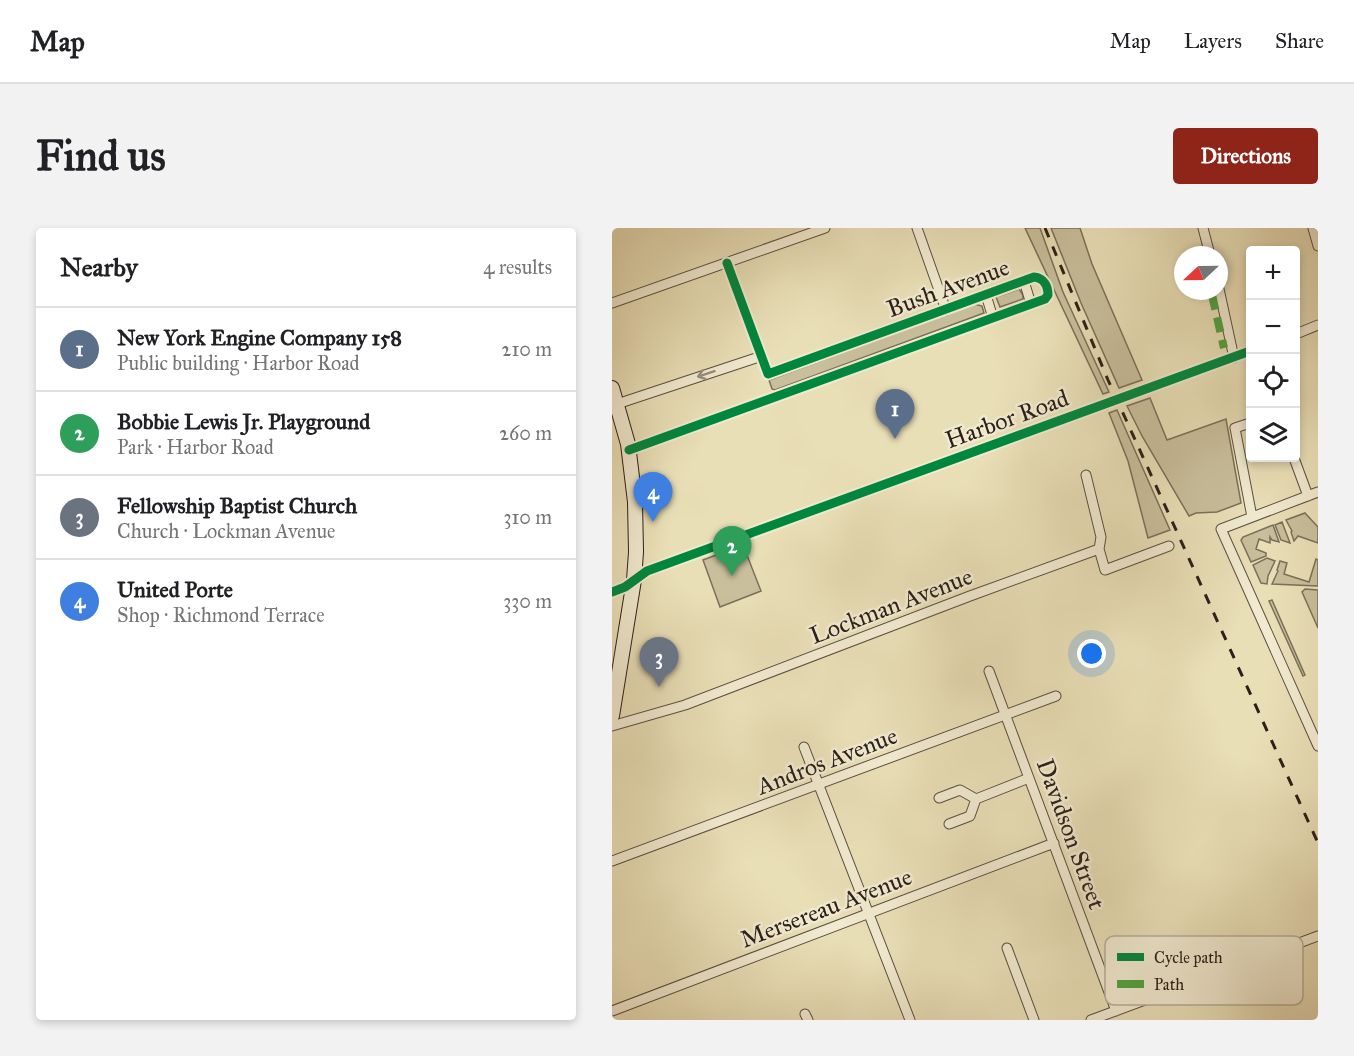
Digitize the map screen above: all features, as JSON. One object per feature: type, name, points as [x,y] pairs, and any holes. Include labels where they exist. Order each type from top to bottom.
[{"type":"main road","points":[[612,388],[626,431],[635,510],[634,580],[612,716]]},
{"type":"street","points":[[612,303],[825,228]]},
{"type":"street","points":[[916,228],[946,310]]},
{"type":"street","points":[[1203,228],[1208,246]]},
{"type":"street","points":[[1313,228],[1318,246]]},
{"type":"street","points":[[617,404],[762,356],[727,262]]},
{"type":"street","name":"Bush Avenue","points":[[629,450],[1045,299],[1048,296],[1047,289],[1040,278],[1034,277],[768,374],[762,356]]},
{"type":"street","points":[[1024,281],[1031,304]]},
{"type":"street","points":[[986,295],[993,318]]},
{"type":"street","points":[[1221,300],[1234,358]]},
{"type":"street","points":[[1300,332],[1318,325]]},
{"type":"street","name":"Harbor Road","points":[[612,592],[625,587],[647,571],[1246,353]]},
{"type":"street","points":[[1246,425],[1235,428],[1252,517]]},
{"type":"street","points":[[1296,462],[1313,494],[1221,529],[1318,746]]},
{"type":"street","points":[[1086,475],[1101,537],[1099,549],[1105,570],[1169,546]]},
{"type":"street","name":"Lockman Avenue","points":[[612,726],[685,705],[1099,549]]},
{"type":"street","name":"Davidson Street","points":[[989,671],[1105,981]]},
{"type":"street","name":"Andros Avenue","points":[[612,861],[1056,696]]},
{"type":"street","points":[[804,747],[910,1020]]},
{"type":"street","points":[[949,824],[969,816],[976,799],[1029,778]]},
{"type":"street","points":[[939,798],[960,790],[976,799]]},
{"type":"street","name":"Mersereau Avenue","points":[[612,1011],[1054,843]]},
{"type":"street","points":[[1303,942],[1318,936]]},
{"type":"street","points":[[1007,948],[1035,1020]]},
{"type":"street","name":"Davidson Street","points":[[1114,1005],[1116,1011]]},
{"type":"street","points":[[1091,1020],[1132,1005]]},
{"type":"shaded area","points":[[1025,228],[1040,228],[1063,292],[1109,392],[1103,394]]},
{"type":"shaded area","points":[[1051,228],[1080,228],[1092,264],[1142,380],[1119,388]]},
{"type":"shaded area","points":[[1019,289],[1023,299],[1000,307],[996,297]]},
{"type":"shaded area","points":[[974,304],[982,306],[984,313],[775,390],[772,389],[769,380]]},
{"type":"shaded area","points":[[1150,398],[1167,440],[1226,419],[1241,503],[1217,512],[1196,513],[1189,516],[1127,406]]},
{"type":"shaded area","points":[[1117,410],[1170,530],[1148,538],[1128,461],[1109,413]]},
{"type":"shaded area","points":[[1305,513],[1318,527],[1318,543],[1298,536],[1294,541],[1286,520]]},
{"type":"shaded area","points":[[1282,522],[1290,543],[1281,540],[1275,525]]},
{"type":"shaded area","points":[[1273,525],[1279,542],[1270,537],[1270,543],[1259,539],[1256,549],[1266,553],[1266,556],[1251,562],[1241,540],[1243,537]]},
{"type":"shaded area","points":[[743,545],[761,591],[720,607],[703,560]]},
{"type":"shaded area","points":[[1267,558],[1275,561],[1267,584],[1261,583],[1253,565]]},
{"type":"shaded area","points":[[1316,559],[1318,560],[1318,586],[1272,584],[1280,561],[1287,563],[1284,574],[1309,582]]},
{"type":"shaded area","points":[[1305,589],[1318,590],[1318,628],[1302,592]]},
{"type":"shaded area","points":[[1272,600],[1305,675],[1303,676],[1269,601]]},
{"type":"railway","points":[[1045,228],[1108,380],[1318,843]]},
{"type":"marked path","points":[[1213,300],[1224,348]]},
{"type":"cycle path","points":[[629,450],[1045,299],[1048,295],[1045,283],[1034,277],[768,374],[727,263]]},
{"type":"cycle path","points":[[612,592],[625,587],[647,571],[1246,352]]},
{"type":"place","name":"New York Engine Company 158","points":[[895,439]]},
{"type":"place","name":"United Porte","points":[[653,522]]},
{"type":"place","name":"Bobbie Lewis Jr. Playground","points":[[732,576]]},
{"type":"place","name":"Fellowship Baptist Church","points":[[659,687]]}]
